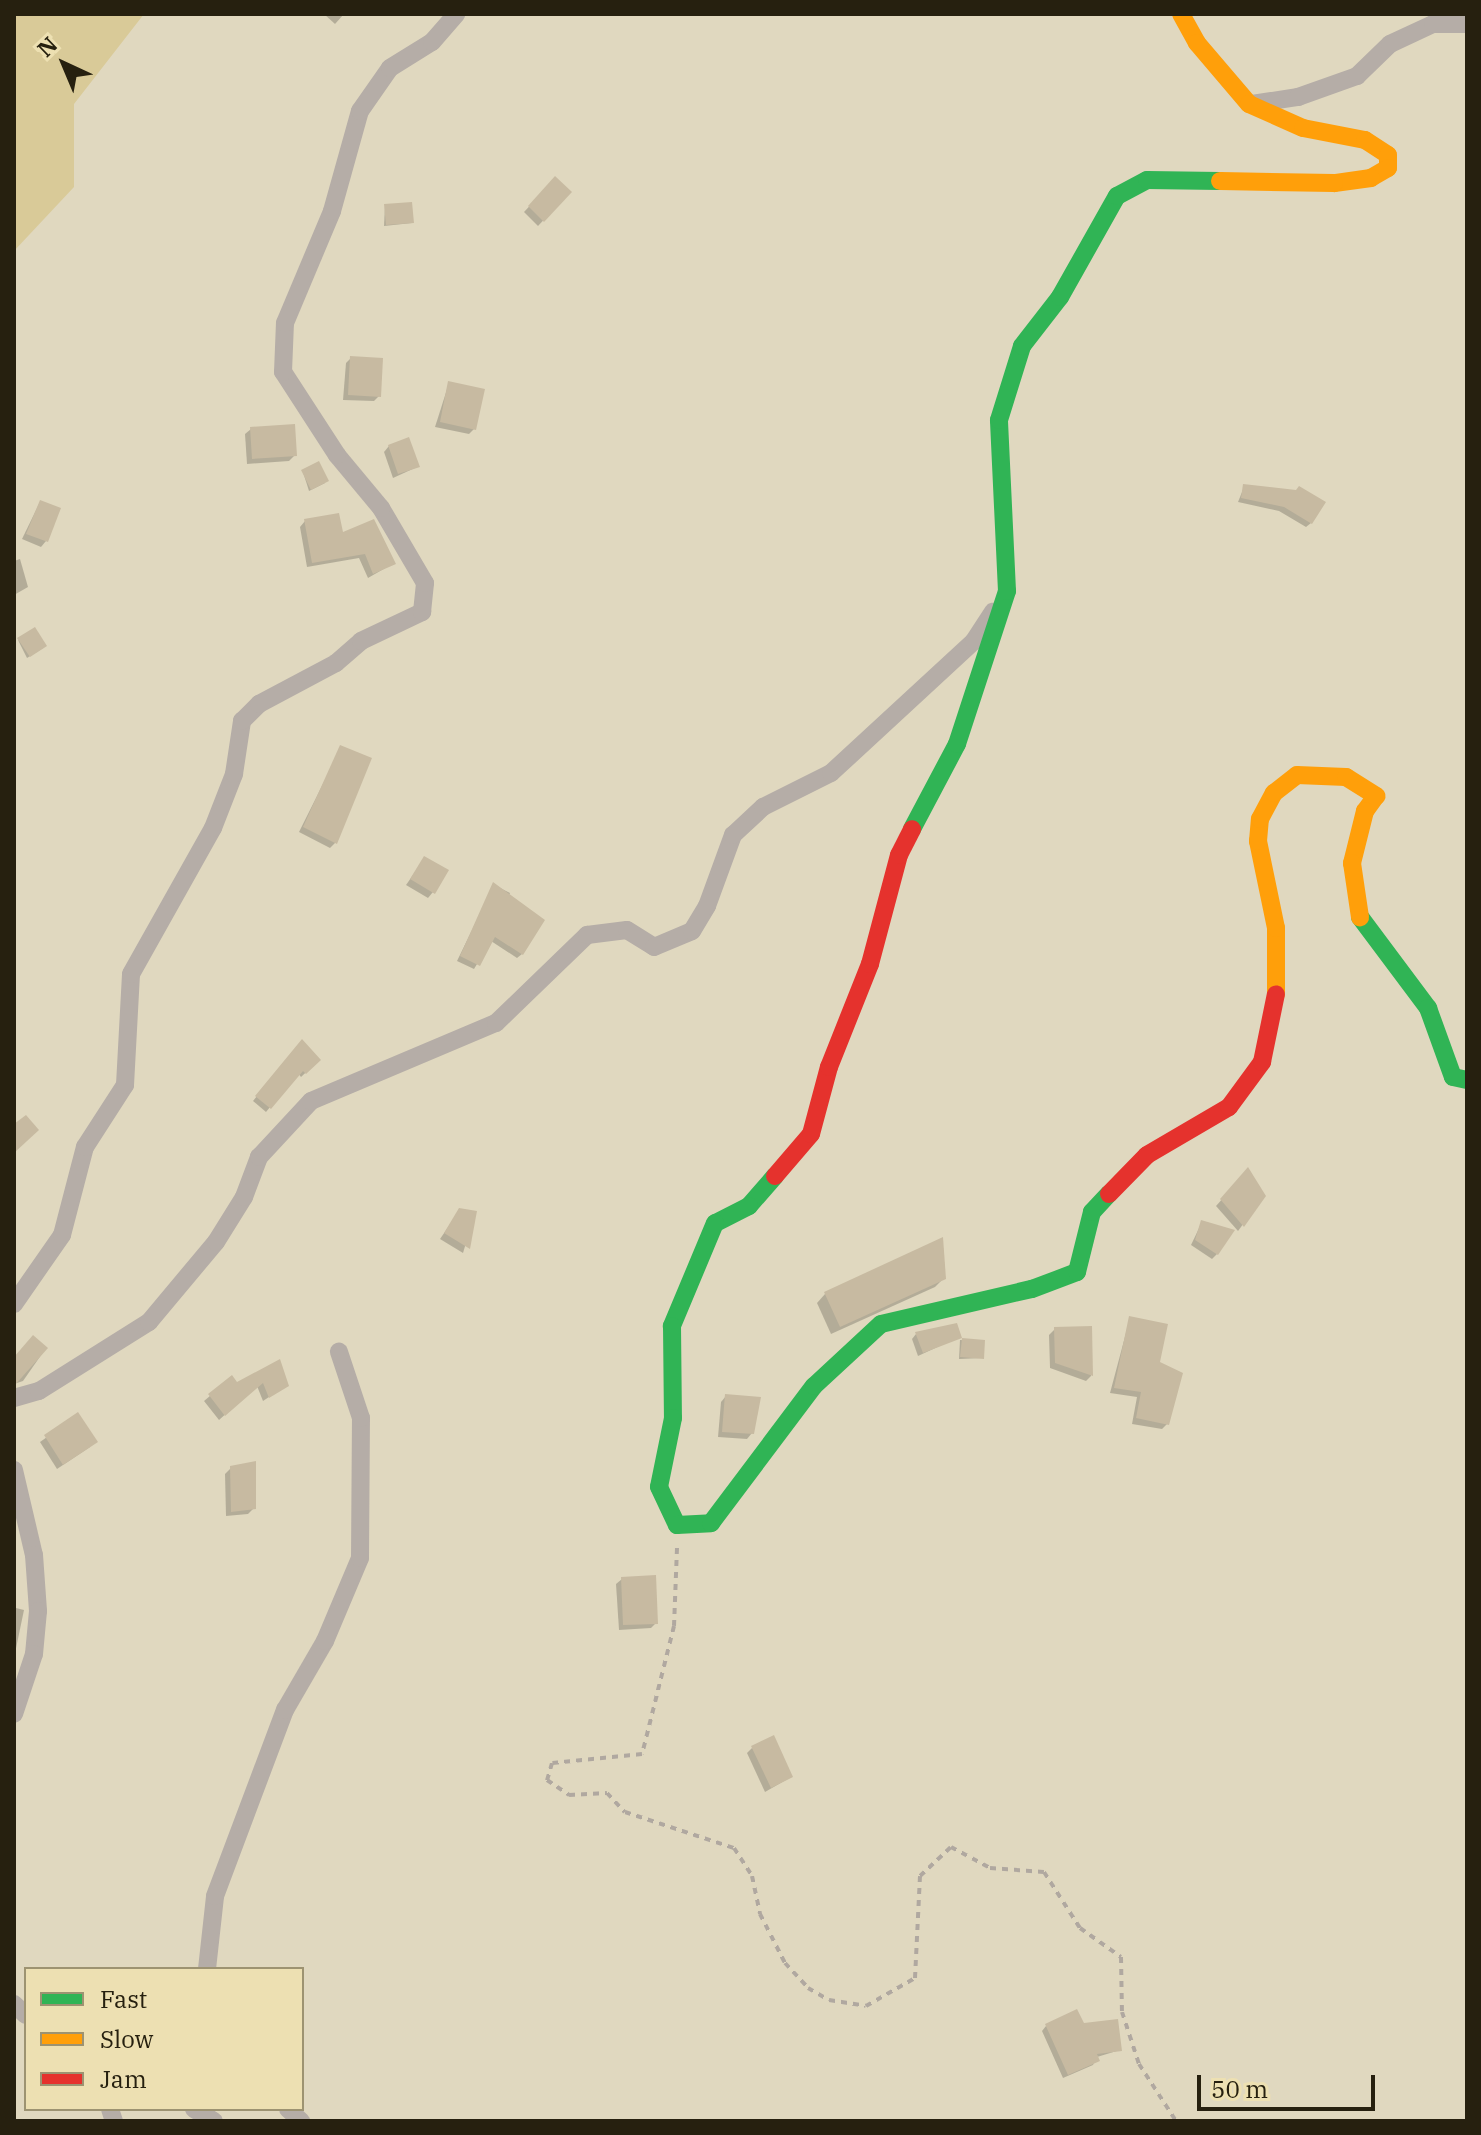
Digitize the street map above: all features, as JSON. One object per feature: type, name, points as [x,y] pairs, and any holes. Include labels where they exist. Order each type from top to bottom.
[{"type":"street","points":[[14,1304],[62,1235],[85,1147],[125,1085],[131,974],[213,828],[234,774],[242,721],[259,704],[336,663],[361,641],[422,612],[425,583],[381,508],[337,455],[283,372],[285,323],[332,211],[360,111],[390,68],[432,42],[456,14]]},
{"type":"street","points":[[1181,14],[1197,43],[1249,104],[1303,128],[1365,140],[1388,155],[1388,168],[1371,178],[1334,183],[1147,180],[1117,196],[1060,297],[1022,346],[999,420],[1007,591],[957,744],[899,855],[870,964],[829,1067],[811,1134],[749,1206],[715,1223],[672,1326],[673,1418],[659,1487],[677,1525],[711,1523],[752,1462],[814,1386],[881,1324],[1032,1289],[1077,1272],[1092,1212],[1147,1155],[1229,1107],[1262,1062],[1276,997],[1276,928],[1258,841],[1260,819],[1274,793],[1297,775],[1346,777],[1376,796],[1365,811],[1352,863],[1359,915],[1428,1008],[1453,1077],[1467,1080]]},
{"type":"street","points":[[1249,104],[1298,97],[1357,76],[1390,44],[1433,24],[1467,24]]},
{"type":"street","points":[[14,1398],[39,1391],[149,1322],[216,1242],[244,1197],[259,1157],[311,1101],[496,1023],[587,935],[627,930],[654,947],[692,931],[707,906],[733,835],[763,807],[831,773],[974,641],[1007,591]]},
{"type":"street","points":[[207,1967],[215,1896],[285,1710],[325,1641],[360,1558],[361,1418],[339,1352]]},
{"type":"street","points":[[14,1470],[34,1555],[38,1611],[34,1654],[14,1714]]},
{"type":"path","points":[[677,1525],[674,1626],[642,1754],[552,1763],[547,1780],[569,1795],[607,1793],[625,1812],[734,1848],[752,1876],[760,1914],[785,1963],[808,1988],[829,2000],[866,2006],[915,1978],[920,1876],[951,1847],[990,1868],[1044,1872],[1080,1928],[1121,1957],[1122,2012],[1139,2064],[1176,2121]]},
{"type":"shaded area","points":[[14,14],[144,14],[74,104],[74,187],[14,251]]},
{"type":"building","points":[[555,176],[572,192],[544,222],[528,206]]},
{"type":"building","points":[[412,202],[414,223],[386,225],[384,204]]},
{"type":"building","points":[[350,356],[383,358],[381,397],[348,395]]},
{"type":"building","points":[[448,381],[485,389],[476,430],[440,422]]},
{"type":"building","points":[[295,424],[297,456],[252,459],[250,427]]},
{"type":"building","points":[[409,437],[420,467],[398,474],[388,445]]},
{"type":"building","points":[[319,461],[329,481],[311,490],[301,470]]},
{"type":"building","points":[[1243,484],[1296,490],[1299,486],[1326,502],[1312,524],[1284,507],[1241,498]]},
{"type":"building","points":[[40,500],[61,508],[48,542],[26,534]]},
{"type":"building","points":[[339,513],[343,532],[374,519],[396,564],[373,574],[365,554],[312,563],[304,519]]},
{"type":"building","points":[[35,627],[47,646],[30,657],[17,638]]},
{"type":"building","points":[[340,745],[372,758],[337,844],[303,827]]},
{"type":"building","points":[[424,856],[449,870],[435,894],[410,879]]},
{"type":"building","points":[[493,882],[545,920],[523,955],[495,937],[480,966],[460,956]]},
{"type":"building","points":[[302,1039],[321,1060],[306,1074],[303,1071],[271,1109],[255,1096]]},
{"type":"building","points":[[26,1115],[39,1130],[14,1153],[14,1124]]},
{"type":"building","points":[[1248,1167],[1266,1196],[1244,1227],[1220,1199]]},
{"type":"building","points":[[459,1208],[477,1211],[470,1249],[444,1233]]},
{"type":"building","points":[[1201,1220],[1235,1230],[1218,1255],[1195,1240]]},
{"type":"building","points":[[943,1237],[946,1279],[840,1327],[824,1292]]},
{"type":"building","points":[[1129,1316],[1168,1324],[1160,1362],[1183,1373],[1169,1425],[1136,1418],[1141,1392],[1114,1388]]},
{"type":"building","points":[[957,1323],[962,1338],[923,1353],[915,1332]]},
{"type":"building","points":[[1092,1326],[1093,1376],[1055,1363],[1054,1327]]},
{"type":"building","points":[[33,1335],[48,1348],[14,1386],[14,1357]]},
{"type":"building","points":[[962,1338],[985,1340],[984,1359],[960,1357]]},
{"type":"building","points":[[280,1359],[289,1386],[269,1398],[263,1383],[225,1416],[208,1394],[232,1375],[237,1382]]},
{"type":"building","points":[[725,1394],[761,1397],[754,1434],[722,1432]]},
{"type":"building","points":[[78,1412],[98,1442],[63,1465],[44,1435]]},
{"type":"building","points":[[256,1461],[256,1509],[231,1512],[230,1466]]},
{"type":"building","points":[[656,1575],[658,1624],[623,1625],[621,1577]]},
{"type":"building","points":[[774,1735],[793,1777],[771,1788],[751,1746]]},
{"type":"building","points":[[1077,2009],[1084,2023],[1118,2019],[1122,2051],[1097,2054],[1100,2061],[1068,2075],[1045,2024]]},
{"type":"traffic: fast","points":[[912,829],[957,744],[1007,591],[999,420],[1022,346],[1060,297],[1117,196],[1147,180],[1220,181]]},
{"type":"traffic: fast","points":[[1360,917],[1428,1008],[1453,1077],[1467,1080]]},
{"type":"traffic: fast","points":[[775,1176],[749,1206],[715,1223],[672,1326],[673,1418],[659,1487],[677,1525],[711,1523],[814,1386],[881,1324],[1032,1289],[1077,1272],[1092,1212],[1109,1194]]},
{"type":"traffic: slow","points":[[1181,14],[1197,43],[1249,104],[1303,128],[1365,140],[1388,155],[1388,168],[1371,178],[1334,183],[1220,181]]},
{"type":"traffic: slow","points":[[1276,994],[1276,928],[1258,841],[1260,819],[1274,793],[1297,775],[1346,777],[1376,796],[1365,811],[1352,863],[1360,917]]},
{"type":"traffic: jam","points":[[775,1176],[811,1134],[829,1067],[870,964],[899,855],[912,829]]},
{"type":"traffic: jam","points":[[1109,1194],[1147,1155],[1229,1107],[1262,1062],[1276,994]]}]
